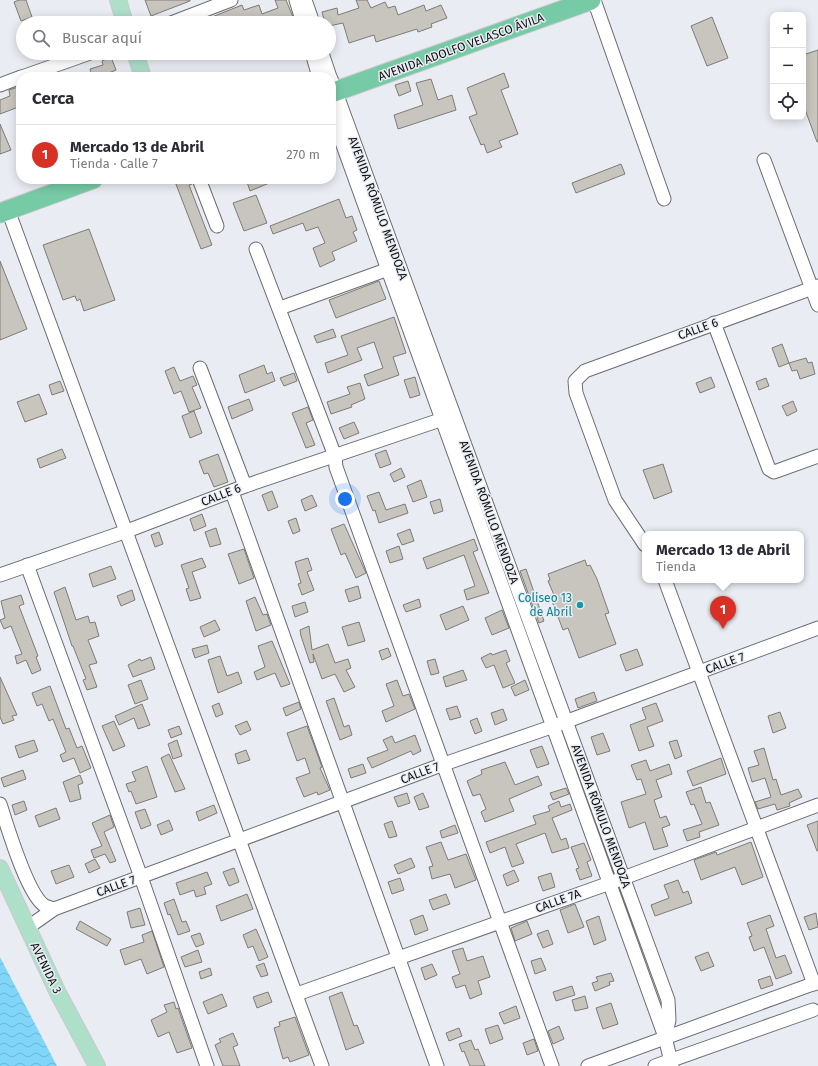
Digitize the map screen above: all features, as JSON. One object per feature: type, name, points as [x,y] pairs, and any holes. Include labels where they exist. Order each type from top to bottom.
[{"type":"highway","name":"AVENIDA ADOLFO VELASCO ÁVILA","points":[[336,84],[568,4],[593,0]]},
{"type":"highway","points":[[4,212],[80,184]]},
{"type":"main road","points":[[118,0],[123,16]]},
{"type":"main road","points":[[137,60],[141,72]]},
{"type":"main road","name":"AVENIDA 3","points":[[0,868],[27,928],[97,1066]]},
{"type":"street","points":[[189,16],[231,0]]},
{"type":"street","points":[[296,0],[301,16]]},
{"type":"street","points":[[305,0],[310,16]]},
{"type":"street","points":[[593,0],[664,200]]},
{"type":"street","points":[[36,72],[70,60]]},
{"type":"street","points":[[314,60],[318,72]]},
{"type":"street","name":"AVENIDA RÓMULO MENDOZA","points":[[324,60],[328,72]]},
{"type":"street","points":[[0,85],[16,79]]},
{"type":"street","name":"AVENIDA RÓMULO MENDOZA","points":[[336,97],[394,267],[443,420],[560,724],[623,878],[668,1000],[669,1020],[666,1037]]},
{"type":"street","name":"AVENIDA RÓMULO MENDOZA","points":[[336,124],[394,267],[560,724],[610,883],[666,1037],[671,1063]]},
{"type":"street","points":[[764,160],[815,287],[818,305]]},
{"type":"street","points":[[201,184],[217,226]]},
{"type":"street","points":[[4,212],[127,530],[322,1066]]},
{"type":"street","points":[[256,249],[280,308],[335,456],[336,468],[552,1066]]},
{"type":"street","points":[[280,308],[394,267]]},
{"type":"street","name":"CALLE 6","points":[[642,540],[615,500],[576,393],[576,381],[580,375],[585,371],[815,287]]},
{"type":"street","points":[[714,323],[768,469],[774,472],[818,456]]},
{"type":"street","points":[[200,368],[244,486]]},
{"type":"street","name":"CALLE 6","points":[[0,575],[232,492],[244,486],[443,420]]},
{"type":"street","points":[[232,492],[437,1066]]},
{"type":"street","points":[[26,565],[141,877],[208,1066]]},
{"type":"street","points":[[588,1066],[816,983],[666,583]]},
{"type":"street","name":"CALLE 7","points":[[27,928],[54,909],[444,764],[560,724],[818,628]]},
{"type":"street","points":[[0,804],[26,877],[36,896],[44,906],[54,909]]},
{"type":"street","name":"CALLE 7A","points":[[297,994],[610,883],[756,826],[818,805]]},
{"type":"street","points":[[655,1066],[671,1063],[813,1010]]},
{"type":"water","points":[[0,957],[57,1066],[0,1066]]},
{"type":"building","points":[[26,0],[32,16],[19,16],[14,2]]},
{"type":"building","points":[[145,0],[190,0],[190,1],[151,16]]},
{"type":"building","points":[[275,0],[286,0],[293,16],[214,16],[242,5],[244,10],[259,5],[262,14],[278,8]]},
{"type":"building","points":[[356,0],[367,0],[371,8],[385,2],[388,8],[395,6],[398,15],[424,5],[426,11],[441,5],[447,18],[431,24],[432,27],[418,32],[417,29],[376,42],[374,35],[349,43],[343,23],[336,24],[336,16],[323,16],[322,12],[337,8],[338,15],[359,8]]},
{"type":"building","points":[[712,17],[728,58],[707,66],[691,26]]},
{"type":"building","points":[[818,50],[818,142],[806,112],[806,54]]},
{"type":"building","points":[[112,60],[116,70],[111,72],[91,72],[90,69],[103,65],[102,61]]},
{"type":"building","points":[[504,73],[509,87],[501,90],[518,134],[499,141],[502,147],[487,153],[484,144],[481,145],[469,117],[477,114],[467,88]]},
{"type":"building","points":[[431,79],[438,100],[452,95],[456,110],[398,129],[394,115],[423,105],[416,83]]},
{"type":"building","points":[[408,81],[411,91],[399,96],[395,85]]},
{"type":"building","points":[[16,88],[16,108],[0,114],[0,100],[10,96],[9,90]]},
{"type":"building","points":[[0,124],[11,150],[0,154]]},
{"type":"building","points":[[621,164],[625,174],[576,193],[572,183]]},
{"type":"building","points":[[176,184],[192,184],[189,185],[212,245],[201,249]]},
{"type":"building","points":[[248,184],[267,184],[250,191]]},
{"type":"building","points":[[256,195],[267,223],[244,231],[233,203]]},
{"type":"building","points":[[339,199],[346,218],[352,216],[357,230],[353,232],[357,241],[332,252],[335,260],[320,267],[313,248],[325,243],[318,227],[306,231],[303,223],[273,234],[270,226]]},
{"type":"building","points":[[89,229],[115,300],[84,311],[80,299],[77,301],[75,296],[63,300],[43,245]]},
{"type":"building","points":[[0,261],[27,329],[0,340]]},
{"type":"building","points":[[379,281],[386,299],[336,318],[329,300]]},
{"type":"building","points":[[394,317],[406,353],[393,357],[399,375],[368,386],[364,375],[383,368],[374,342],[357,348],[362,360],[328,373],[325,363],[348,355],[341,336]]},
{"type":"building","points":[[333,329],[336,337],[317,343],[314,336]]},
{"type":"building","points":[[782,344],[789,363],[779,367],[772,348]]},
{"type":"building","points":[[806,358],[808,363],[812,362],[815,374],[800,379],[797,370],[792,371],[789,363]]},
{"type":"building","points":[[264,365],[267,374],[272,372],[275,381],[245,393],[239,375]]},
{"type":"building","points":[[174,367],[180,381],[193,376],[197,385],[192,387],[201,408],[189,412],[181,391],[174,394],[165,371]]},
{"type":"building","points":[[294,373],[297,381],[284,386],[280,378]]},
{"type":"building","points":[[415,377],[420,395],[410,398],[404,380]]},
{"type":"building","points":[[711,377],[715,387],[700,393],[696,383]]},
{"type":"building","points":[[766,378],[769,386],[759,390],[756,382]]},
{"type":"building","points":[[60,381],[64,391],[52,395],[49,385]]},
{"type":"building","points":[[360,383],[365,399],[351,405],[352,407],[331,414],[327,402],[350,394],[347,387]]},
{"type":"building","points":[[39,394],[47,414],[25,422],[17,402]]},
{"type":"building","points":[[249,399],[253,410],[232,419],[228,407]]},
{"type":"building","points":[[793,401],[797,411],[787,416],[782,406]]},
{"type":"building","points":[[308,407],[313,420],[306,423],[315,445],[306,448],[292,413]]},
{"type":"building","points":[[194,411],[202,433],[190,438],[182,416]]},
{"type":"building","points":[[354,422],[359,433],[344,439],[339,428]]},
{"type":"building","points":[[62,449],[66,458],[40,468],[37,459]]},
{"type":"building","points":[[386,450],[391,464],[380,468],[375,454]]},
{"type":"building","points":[[218,454],[228,482],[214,487],[208,473],[204,474],[199,461]]},
{"type":"building","points":[[663,464],[672,492],[654,499],[643,470]]},
{"type":"building","points":[[401,468],[405,477],[394,482],[390,474]]},
{"type":"building","points":[[421,480],[427,497],[413,502],[407,486]]},
{"type":"building","points":[[272,491],[278,507],[268,511],[262,495]]},
{"type":"building","points":[[379,492],[386,510],[405,504],[408,513],[379,523],[375,510],[373,511],[367,496]]},
{"type":"building","points":[[312,495],[317,506],[305,511],[301,500]]},
{"type":"building","points":[[440,499],[443,511],[434,514],[430,502]]},
{"type":"building","points":[[202,514],[206,526],[194,531],[190,519]]},
{"type":"building","points":[[296,518],[300,531],[293,534],[288,521]]},
{"type":"building","points":[[344,524],[366,573],[356,578],[345,553],[341,555],[331,529]]},
{"type":"building","points":[[216,528],[221,544],[210,547],[205,532]]},
{"type":"building","points":[[410,529],[414,541],[402,545],[397,534]]},
{"type":"building","points":[[159,532],[163,544],[155,547],[151,535]]},
{"type":"building","points":[[474,539],[478,550],[473,552],[489,593],[467,600],[464,590],[475,586],[464,555],[427,569],[423,558]]},
{"type":"building","points":[[399,546],[403,559],[390,563],[386,551]]},
{"type":"building","points":[[244,549],[254,578],[239,584],[228,554]]},
{"type":"building","points":[[202,558],[206,567],[192,572],[201,598],[190,601],[186,589],[189,588],[181,565]]},
{"type":"building","points":[[308,558],[312,570],[307,572],[314,590],[302,595],[298,584],[301,583],[295,562]]},
{"type":"building","name":"Coliseo 13 de Abril","points":[[585,560],[587,566],[590,565],[597,579],[609,613],[605,614],[616,644],[579,658],[568,628],[563,630],[550,596],[554,595],[548,581],[550,580],[548,574]]},
{"type":"building","points":[[111,566],[116,579],[93,587],[89,574]]},
{"type":"building","points":[[526,569],[544,621],[539,623],[520,571]]},
{"type":"building","points":[[358,586],[361,598],[349,602],[345,590]]},
{"type":"building","points":[[65,587],[76,620],[88,616],[90,623],[95,622],[99,636],[88,640],[97,663],[89,665],[97,687],[87,690],[83,680],[86,679],[72,646],[54,592]]},
{"type":"building","points":[[132,590],[135,600],[121,606],[117,596]]},
{"type":"building","points":[[21,595],[24,604],[19,606],[38,656],[36,657],[41,670],[32,674],[26,660],[17,664],[15,656],[22,654],[11,626],[4,629],[0,620],[5,618],[1,601]]},
{"type":"building","points":[[255,597],[263,615],[267,614],[271,625],[256,631],[246,601]]},
{"type":"building","points":[[419,599],[421,607],[406,612],[403,605]]},
{"type":"building","points":[[305,602],[308,612],[295,617],[292,606]]},
{"type":"building","points":[[463,606],[469,620],[446,630],[440,615]]},
{"type":"building","points":[[502,610],[509,628],[492,635],[485,618]]},
{"type":"building","points":[[215,620],[220,630],[204,637],[200,627]]},
{"type":"building","points":[[359,622],[365,641],[348,646],[342,627]]},
{"type":"building","points":[[309,626],[312,650],[328,644],[335,663],[348,659],[351,668],[346,670],[355,687],[344,692],[335,674],[322,679],[313,654],[314,662],[310,663],[301,636],[300,630]]},
{"type":"building","points":[[272,641],[290,684],[281,687],[275,673],[257,680],[254,672],[265,667],[258,646]]},
{"type":"building","points":[[207,645],[209,653],[195,658],[192,649]]},
{"type":"building","points":[[388,648],[391,656],[382,660],[379,651]]},
{"type":"building","points":[[637,649],[643,665],[626,671],[620,655]]},
{"type":"building","points":[[506,650],[510,661],[506,663],[515,683],[503,688],[494,665],[486,668],[481,658],[491,653],[492,655]]},
{"type":"building","points":[[220,656],[227,676],[238,672],[242,683],[218,693],[208,660]]},
{"type":"building","points":[[151,657],[155,669],[133,677],[128,665],[140,659],[141,661]]},
{"type":"building","points":[[435,659],[439,673],[431,675],[427,661]]},
{"type":"building","points":[[463,670],[467,680],[446,687],[443,677]]},
{"type":"building","points":[[0,677],[17,715],[12,716],[14,720],[3,724],[0,717]]},
{"type":"building","points":[[141,680],[148,699],[135,704],[128,685]]},
{"type":"building","points":[[397,680],[403,696],[409,694],[415,709],[386,722],[382,711],[394,706],[386,684]]},
{"type":"building","points":[[525,680],[529,690],[515,696],[511,687]]},
{"type":"building","points":[[50,686],[66,729],[69,728],[77,748],[82,746],[91,768],[80,773],[74,758],[63,762],[60,755],[66,752],[53,719],[49,721],[42,704],[37,706],[32,693]]},
{"type":"building","points":[[594,692],[597,701],[578,708],[575,699]]},
{"type":"building","points":[[334,698],[344,727],[349,725],[352,735],[340,740],[326,701]]},
{"type":"building","points":[[299,702],[301,709],[286,716],[283,708]]},
{"type":"building","points":[[219,703],[223,714],[216,717],[212,706]]},
{"type":"building","points":[[656,703],[663,721],[647,727],[654,746],[639,751],[630,725],[646,719],[642,708]]},
{"type":"building","points":[[142,704],[150,725],[138,729],[134,718],[119,725],[115,716]]},
{"type":"building","points":[[457,706],[461,717],[450,720],[446,709]]},
{"type":"building","points":[[503,709],[507,720],[495,725],[491,713]]},
{"type":"building","points":[[780,712],[786,728],[773,733],[768,716]]},
{"type":"building","points":[[477,718],[482,731],[475,734],[470,721]]},
{"type":"building","points":[[114,721],[125,746],[113,751],[102,726]]},
{"type":"building","points":[[247,721],[251,730],[240,735],[235,726]]},
{"type":"building","points":[[179,726],[182,734],[171,738],[168,730]]},
{"type":"building","points":[[307,726],[322,767],[320,768],[330,790],[318,795],[317,792],[304,797],[296,778],[310,773],[305,758],[297,761],[287,733]]},
{"type":"building","points":[[603,733],[610,751],[597,755],[591,737]]},
{"type":"building","points":[[415,735],[421,751],[413,755],[411,751],[372,768],[367,758],[388,750],[383,740],[392,736],[395,743]]},
{"type":"building","points":[[34,740],[38,751],[19,758],[15,746]]},
{"type":"building","points":[[177,740],[182,756],[173,759],[168,744]]},
{"type":"building","points":[[677,740],[682,756],[675,759],[669,742]]},
{"type":"building","points":[[542,746],[549,764],[537,768],[530,750]]},
{"type":"building","points":[[764,748],[773,780],[776,779],[781,795],[798,789],[802,797],[789,803],[790,806],[777,810],[775,804],[758,809],[755,802],[771,797],[765,778],[752,782],[748,768],[759,765],[754,751]]},
{"type":"building","points":[[246,750],[250,760],[238,764],[235,754]]},
{"type":"building","points":[[169,754],[185,789],[175,792],[161,758]]},
{"type":"building","points":[[721,758],[726,774],[693,786],[687,771]]},
{"type":"building","points":[[646,760],[650,771],[669,764],[672,774],[656,780],[662,797],[654,800],[660,818],[666,816],[670,825],[662,828],[668,846],[654,850],[645,822],[629,828],[621,802],[646,794],[641,779],[637,780],[631,765]]},
{"type":"building","points":[[505,762],[515,785],[538,776],[542,785],[509,799],[514,811],[485,822],[481,812],[486,809],[480,794],[473,796],[467,781],[482,774],[481,770]]},
{"type":"building","points":[[363,764],[366,773],[351,778],[348,769]]},
{"type":"building","points":[[147,766],[157,797],[136,804],[131,791],[129,792],[126,784],[136,781],[132,772]]},
{"type":"building","points":[[23,770],[26,779],[4,787],[1,778]]},
{"type":"building","points":[[80,775],[83,783],[78,785],[81,799],[70,802],[63,782]]},
{"type":"building","points":[[701,787],[706,803],[710,802],[719,825],[699,832],[700,837],[687,841],[683,830],[702,824],[694,804],[691,805],[686,792]]},
{"type":"building","points":[[566,788],[569,794],[553,800],[550,793]]},
{"type":"building","points":[[407,793],[410,803],[398,807],[394,797]]},
{"type":"building","points":[[423,793],[429,807],[419,810],[414,797]]},
{"type":"building","points":[[24,801],[27,810],[15,815],[12,805]]},
{"type":"building","points":[[559,801],[561,807],[570,804],[572,810],[552,818],[561,840],[566,838],[569,848],[552,853],[545,833],[516,844],[524,863],[512,867],[505,847],[490,853],[486,842],[536,824],[533,816],[550,811],[548,806]]},
{"type":"building","points":[[214,805],[217,813],[199,821],[196,812]]},
{"type":"building","points":[[56,808],[60,819],[39,827],[35,816]]},
{"type":"building","points":[[145,809],[151,825],[141,829],[135,812]]},
{"type":"building","points":[[110,815],[114,827],[104,832],[116,861],[110,863],[105,854],[94,858],[91,850],[102,846],[92,823]]},
{"type":"building","points":[[169,820],[173,830],[161,835],[157,825]]},
{"type":"building","points":[[392,821],[397,836],[389,838],[384,824]]},
{"type":"building","points":[[818,821],[818,851],[817,851],[807,825]]},
{"type":"building","points":[[455,825],[458,833],[442,838],[440,831]]},
{"type":"building","points":[[441,842],[448,860],[466,854],[476,880],[455,888],[450,874],[432,879],[429,867],[433,866],[426,847]]},
{"type":"building","points":[[751,842],[763,877],[742,885],[735,867],[701,880],[694,860],[716,852],[717,855]]},
{"type":"building","points":[[584,843],[591,860],[587,862],[592,876],[580,880],[576,869],[579,868],[571,847]]},
{"type":"building","points":[[411,858],[415,867],[398,874],[394,865]]},
{"type":"building","points":[[95,859],[100,868],[89,873],[85,864]]},
{"type":"building","points":[[69,865],[74,877],[56,884],[51,871]]},
{"type":"building","points":[[234,868],[239,882],[229,886],[223,872]]},
{"type":"building","points":[[514,870],[519,881],[507,886],[503,875]]},
{"type":"building","points":[[207,872],[212,884],[204,887],[206,894],[196,897],[194,890],[180,895],[176,883]]},
{"type":"building","points":[[551,873],[555,887],[543,891],[538,877]]},
{"type":"building","points":[[400,878],[404,890],[392,894],[388,882]]},
{"type":"building","points":[[678,880],[683,893],[688,891],[692,903],[655,916],[651,905],[669,898],[664,885]]},
{"type":"building","points":[[247,894],[253,909],[221,921],[216,906]]},
{"type":"building","points":[[446,894],[450,904],[433,910],[429,900]]},
{"type":"building","points":[[174,899],[182,922],[186,921],[190,931],[178,935],[164,903]]},
{"type":"building","points":[[575,904],[584,927],[568,933],[560,910]]},
{"type":"building","points":[[140,908],[145,925],[131,928],[127,912]]},
{"type":"building","points":[[816,913],[818,927],[809,930],[804,917]]},
{"type":"building","points":[[423,915],[428,930],[415,935],[410,920]]},
{"type":"building","points":[[770,915],[774,926],[766,929],[776,958],[785,955],[792,973],[776,979],[764,947],[754,951],[749,937],[752,936],[747,923]]},
{"type":"building","points":[[599,916],[606,940],[594,945],[586,921]]},
{"type":"building","points":[[80,921],[111,939],[107,946],[76,929]]},
{"type":"building","points":[[527,921],[532,934],[515,941],[511,928]]},
{"type":"building","points":[[256,929],[268,957],[259,961],[253,946],[248,948],[243,935]]},
{"type":"building","points":[[548,930],[553,944],[543,948],[537,934]]},
{"type":"building","points":[[152,931],[164,967],[147,974],[141,959],[125,965],[120,950],[144,942],[142,935]]},
{"type":"building","points":[[200,933],[204,944],[196,947],[191,936]]},
{"type":"building","points":[[463,948],[467,961],[483,956],[490,977],[478,981],[482,994],[470,999],[465,985],[456,988],[452,977],[460,974],[452,951]]},
{"type":"building","points":[[198,950],[202,962],[185,967],[181,957]]},
{"type":"building","points":[[708,952],[714,966],[701,971],[695,957]]},
{"type":"building","points":[[541,958],[546,970],[535,974],[531,961]]},
{"type":"building","points":[[264,963],[268,975],[261,977],[256,966]]},
{"type":"building","points":[[432,964],[437,975],[425,980],[421,968]]},
{"type":"building","points":[[210,968],[212,975],[201,979],[199,972]]},
{"type":"building","points":[[611,973],[614,981],[609,982],[610,985],[595,991],[592,983],[598,981],[596,977]]},
{"type":"building","points":[[770,976],[773,985],[761,989],[758,980]]},
{"type":"building","points":[[572,986],[575,995],[556,1001],[553,992]]},
{"type":"building","points":[[268,992],[272,1002],[257,1008],[253,997]]},
{"type":"building","points":[[342,992],[354,1026],[357,1025],[364,1043],[346,1050],[329,997]]},
{"type":"building","points":[[222,994],[227,1006],[208,1014],[203,1002]]},
{"type":"building","points":[[585,996],[588,1008],[575,1011],[572,1000]]},
{"type":"building","points":[[174,1002],[176,1009],[178,1008],[192,1048],[177,1053],[169,1032],[158,1037],[151,1020],[167,1012],[164,1005]]},
{"type":"building","points":[[611,1003],[618,1024],[603,1029],[596,1008]]},
{"type":"building","points":[[516,1006],[520,1018],[504,1024],[499,1013]]},
{"type":"building","points":[[295,1017],[309,1055],[290,1062],[288,1057],[283,1059],[274,1028],[280,1026],[279,1022]]},
{"type":"building","points":[[498,1025],[503,1039],[490,1044],[485,1029]]},
{"type":"building","points":[[559,1026],[564,1039],[553,1044],[548,1031]]},
{"type":"building","points":[[459,1028],[462,1036],[449,1041],[446,1033]]},
{"type":"building","points":[[233,1033],[238,1045],[233,1047],[240,1066],[223,1066],[215,1045],[221,1042],[219,1039]]},
{"type":"building","points":[[534,1039],[538,1051],[527,1055],[523,1043]]},
{"type":"building","points":[[471,1040],[475,1050],[478,1049],[485,1066],[470,1066],[464,1051],[462,1052],[459,1044]]},
{"type":"place","name":"Coliseo 13 de Abril","points":[[580,605]]},
{"type":"place","name":"Mercado 13 de Abril","points":[[723,629]]}]
